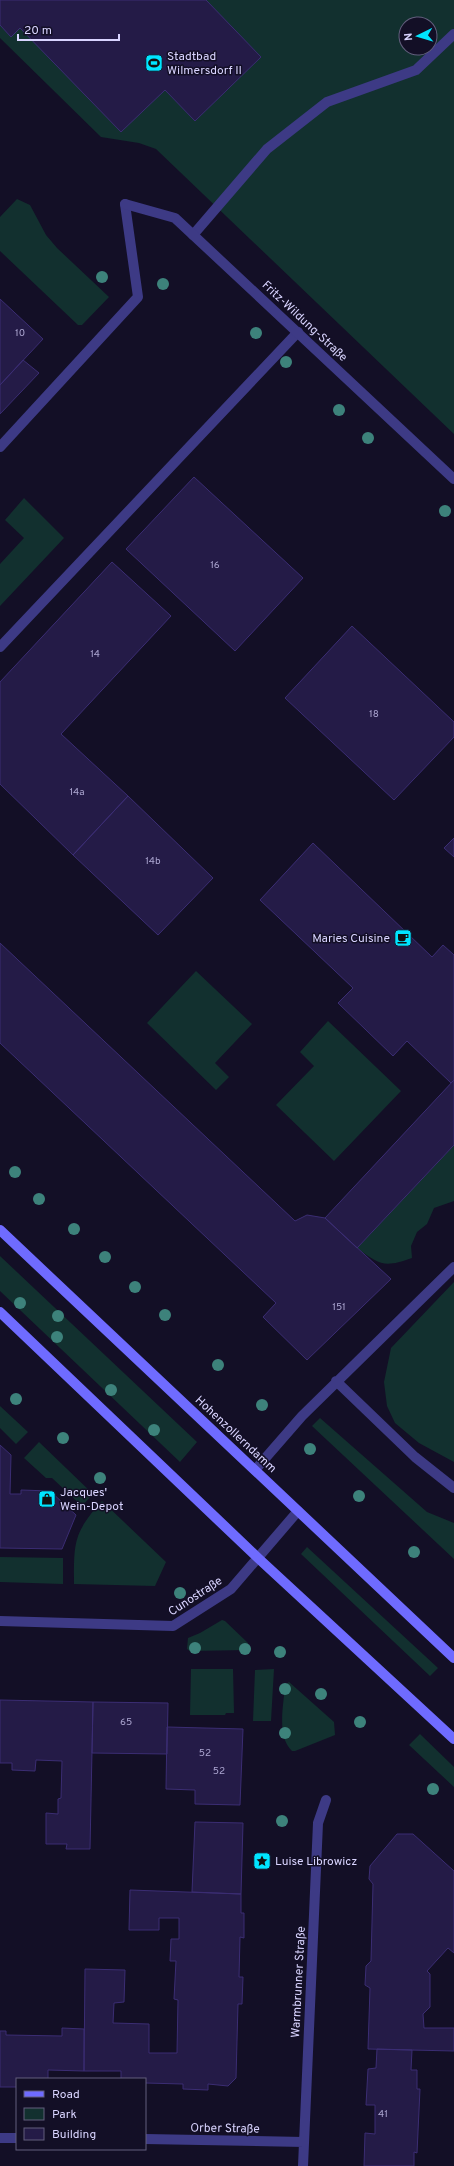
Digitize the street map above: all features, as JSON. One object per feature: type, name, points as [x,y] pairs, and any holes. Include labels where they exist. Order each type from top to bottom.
[{"type":"main road","name":"Hohenzollerndamm","points":[[0,1230],[454,1658]]},
{"type":"main road","points":[[0,1312],[258,1558],[454,1739]]},
{"type":"street","points":[[193,235],[267,149],[327,102],[416,70],[454,34]]},
{"type":"street","name":"Fritz-Wildung-Straße","points":[[0,447],[138,297],[125,204],[175,218],[298,332],[392,423],[454,479]]},
{"type":"street","points":[[0,647],[298,332]]},
{"type":"street","points":[[255,1470],[302,1416],[336,1381],[454,1267]]},
{"type":"street","points":[[336,1381],[416,1457],[454,1488]]},
{"type":"street","name":"Cunostraße","points":[[0,1621],[173,1626],[231,1589],[298,1511]]},
{"type":"street","name":"Warmbrunner Straße","points":[[303,2166],[318,1823],[326,1800]]},
{"type":"street","points":[[0,2138],[16,2138]]},
{"type":"street","name":"Orber Straße","points":[[146,2139],[304,2142]]},
{"type":"green space","points":[[0,0],[454,0],[454,434],[156,149],[139,143],[101,137],[0,38]]},
{"type":"green space","points":[[17,199],[30,205],[46,235],[57,248],[109,297],[82,325],[78,325],[0,251],[0,217]]},
{"type":"green space","points":[[24,498],[64,538],[0,606],[0,564],[24,538],[5,520]]},
{"type":"green space","points":[[196,971],[252,1024],[215,1063],[229,1077],[216,1090],[147,1023]]},
{"type":"green space","points":[[328,1021],[401,1091],[334,1161],[276,1105],[314,1066],[300,1052]]},
{"type":"green space","points":[[454,1145],[454,1201],[434,1208],[427,1224],[417,1232],[411,1246],[412,1258],[388,1264],[371,1258],[357,1248]]},
{"type":"green space","points":[[0,1256],[197,1442],[180,1462],[0,1291]]},
{"type":"green space","points":[[454,1282],[454,1462],[419,1443],[395,1423],[387,1406],[384,1382],[391,1348]]},
{"type":"green space","points":[[0,1406],[28,1432],[16,1444],[0,1428]]},
{"type":"green space","points":[[320,1418],[427,1512],[454,1523],[454,1559],[312,1426]]},
{"type":"green space","points":[[39,1442],[93,1494],[82,1506],[52,1478],[46,1478],[24,1458]]},
{"type":"green space","points":[[102,1501],[166,1562],[155,1586],[74,1584],[74,1558],[77,1539],[85,1522]]},
{"type":"green space","points":[[307,1547],[438,1668],[430,1676],[301,1554]]},
{"type":"green space","points":[[0,1557],[63,1558],[63,1584],[0,1582]]},
{"type":"green space","points":[[222,1620],[225,1621],[248,1643],[247,1650],[190,1651],[187,1649],[188,1638]]},
{"type":"green space","points":[[191,1669],[233,1669],[234,1713],[226,1713],[225,1715],[190,1715]]},
{"type":"green space","points":[[274,1669],[271,1721],[253,1721],[255,1670]]},
{"type":"green space","points":[[289,1682],[334,1722],[335,1735],[292,1751],[287,1745],[282,1729],[285,1685]]},
{"type":"green space","points":[[420,1734],[454,1767],[454,1787],[409,1745]]},
{"type":"building","name":"Stadtbad Wilmersdorf II","points":[[0,0],[206,0],[261,57],[195,121],[165,90],[121,132],[20,28],[11,37],[0,25]]},
{"type":"building","points":[[0,299],[43,339],[0,385]]},
{"type":"building","points":[[23,360],[39,373],[0,414],[0,385]]},
{"type":"building","points":[[194,477],[303,578],[235,651],[126,549]]},
{"type":"building","points":[[112,562],[171,616],[61,734],[128,796],[73,855],[0,784],[0,682]]},
{"type":"building","points":[[352,626],[454,722],[454,737],[394,800],[285,698]]},
{"type":"building","points":[[128,796],[213,878],[158,935],[73,855]]},
{"type":"building","points":[[454,838],[454,857],[444,848]]},
{"type":"building","points":[[313,843],[432,957],[443,945],[454,955],[454,1080],[451,1083],[407,1041],[393,1056],[338,1003],[353,988],[260,900]]},
{"type":"building","points":[[0,943],[295,1221],[307,1215],[325,1218],[391,1279],[307,1360],[263,1317],[276,1303],[0,1043]]},
{"type":"building","points":[[454,1080],[454,1145],[357,1248],[325,1218]]},
{"type":"building","points":[[0,1445],[11,1455],[10,1494],[21,1494],[21,1490],[50,1491],[76,1515],[62,1549],[0,1548]]},
{"type":"building","points":[[0,1700],[93,1702],[90,1849],[66,1849],[67,1844],[46,1844],[46,1813],[58,1814],[58,1799],[61,1798],[62,1761],[36,1760],[35,1771],[12,1770],[12,1763],[0,1763]]},
{"type":"building","points":[[93,1702],[168,1703],[167,1754],[92,1753]]},
{"type":"building","points":[[167,1727],[243,1729],[240,1805],[195,1804],[195,1790],[166,1789]]},
{"type":"building","points":[[195,1822],[243,1823],[241,1894],[192,1892]]},
{"type":"building","points":[[397,1834],[413,1834],[454,1871],[454,1953],[448,1948],[427,1971],[430,1974],[430,2007],[423,2014],[424,2028],[454,2028],[454,2051],[368,2049],[370,1988],[365,1985],[366,1966],[371,1961],[373,1884],[369,1879],[370,1866]]},
{"type":"building","points":[[130,1890],[241,1894],[241,1913],[244,1913],[244,1938],[240,1937],[239,1977],[243,1977],[242,2004],[238,2004],[236,2078],[228,2086],[208,2084],[208,2090],[183,2089],[183,2084],[146,2083],[146,2078],[121,2078],[121,2071],[84,2071],[85,1969],[125,1970],[124,2002],[114,2003],[113,2023],[149,2024],[149,2053],[177,2053],[178,2000],[174,1999],[176,1961],[170,1961],[171,1939],[179,1939],[179,1918],[159,1918],[159,1930],[129,1930]]},
{"type":"building","points":[[62,2028],[84,2029],[84,2071],[48,2070],[48,2078],[16,2078],[16,2087],[0,2087],[0,2031],[6,2031],[6,2035],[62,2036]]},
{"type":"building","points":[[377,2049],[412,2050],[411,2070],[417,2070],[417,2089],[420,2089],[417,2153],[414,2152],[414,2166],[364,2166],[365,2133],[375,2134],[375,2105],[366,2105],[368,2069],[376,2068]]},
{"type":"place","name":"Stadtbad Wilmersdorf II","points":[[154,63]]},
{"type":"place","name":"Maries Cuisine","points":[[403,938]]},
{"type":"place","name":"Jacques' Wein-Depot","points":[[47,1499]]},
{"type":"place","name":"Luise Librowicz","points":[[262,1861]]}]
